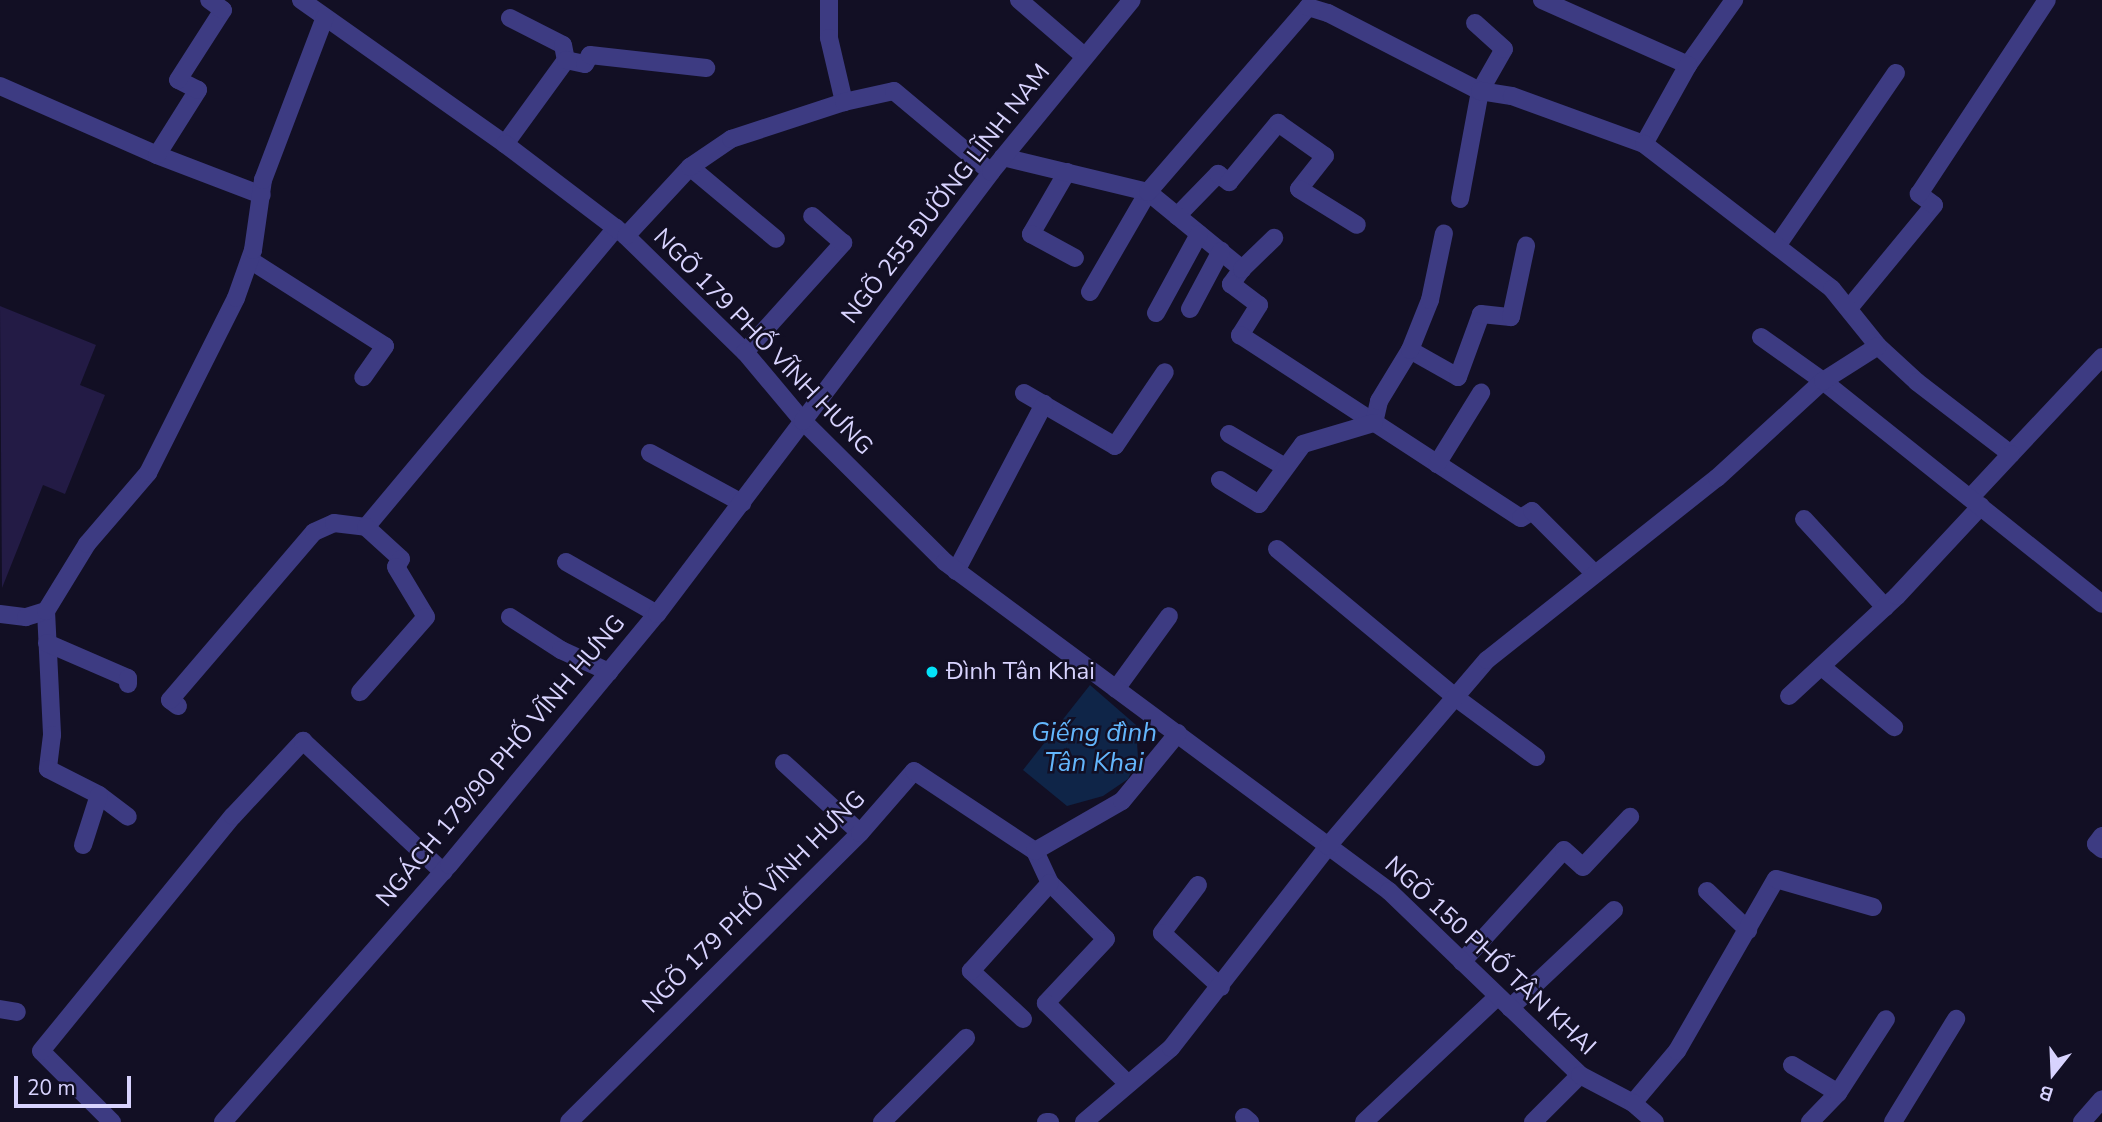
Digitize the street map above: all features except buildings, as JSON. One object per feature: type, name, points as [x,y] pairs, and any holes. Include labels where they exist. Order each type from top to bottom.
[{"type":"street","points":[[157,155],[198,90],[178,80],[223,10],[209,0]]},
{"type":"street","name":"NGÕ 179 PHỐ VĨNH HƯNG","points":[[301,0],[505,144],[621,232],[745,352],[803,421],[956,571],[1328,846]]},
{"type":"street","points":[[829,0],[829,38],[844,102]]},
{"type":"street","points":[[1019,0],[1084,56]]},
{"type":"street","name":"NGÕ 255 ĐƯỜNG LĨNH NAM","points":[[803,421],[991,172],[1132,0]]},
{"type":"street","points":[[1542,0],[1688,65]]},
{"type":"street","points":[[1644,144],[1688,65],[1734,0]]},
{"type":"street","points":[[1850,307],[1934,205],[1919,194],[2047,0]]},
{"type":"street","points":[[1090,292],[1147,192],[1308,7],[1328,13],[1480,91],[1513,96],[1644,144],[1777,246],[1850,307],[1878,346],[2011,454]]},
{"type":"street","points":[[128,817],[99,795],[48,769],[52,734],[46,611],[87,544],[148,473],[236,298],[250,260],[263,180],[325,17]]},
{"type":"street","points":[[505,144],[566,60],[563,45],[510,18]]},
{"type":"street","points":[[1460,199],[1480,91],[1504,49],[1475,23]]},
{"type":"street","points":[[566,60],[585,64],[590,55],[706,68]]},
{"type":"street","points":[[1777,246],[1896,73]]},
{"type":"street","points":[[0,86],[157,155],[262,195]]},
{"type":"street","points":[[366,527],[621,232],[690,167],[731,139],[844,102],[894,91],[991,172]]},
{"type":"street","points":[[1177,216],[1218,174],[1229,181],[1278,123],[1325,156],[1299,189],[1357,225]]},
{"type":"street","points":[[1003,157],[1147,192],[1242,269]]},
{"type":"street","points":[[690,167],[776,239]]},
{"type":"street","points":[[1066,172],[1031,234],[1074,258]]},
{"type":"street","points":[[745,352],[843,243],[811,216]]},
{"type":"street","points":[[1374,423],[1379,401],[1410,350],[1430,300],[1444,233]]},
{"type":"street","points":[[1156,313],[1199,234]]},
{"type":"street","points":[[1274,238],[1242,269],[1231,284],[1259,305],[1240,335],[1521,518],[1532,511],[1595,574]]},
{"type":"street","points":[[1410,350],[1458,377],[1481,314],[1511,317],[1526,246]]},
{"type":"street","points":[[1190,309],[1221,251]]},
{"type":"street","points":[[250,260],[385,346],[363,377]]},
{"type":"street","points":[[1761,337],[1823,381],[2102,604]]},
{"type":"street","points":[[1084,1122],[1126,1082],[1171,1048],[1328,846],[1487,660],[1717,478],[1823,381],[1878,346]]},
{"type":"street","points":[[1789,696],[1885,607],[1976,502],[2011,454],[2102,357]]},
{"type":"street","points":[[1024,393],[1115,446],[1165,372]]},
{"type":"street","points":[[1437,464],[1481,393]]},
{"type":"street","points":[[956,571],[1044,404]]},
{"type":"street","name":"NGÁCH 179/90 PHỐ VĨNH HƯNG","points":[[223,1122],[443,872],[657,614],[803,421]]},
{"type":"street","points":[[1220,480],[1259,504],[1303,444],[1374,423]]},
{"type":"street","points":[[1229,434],[1285,467]]},
{"type":"street","points":[[650,453],[742,503]]},
{"type":"street","points":[[1804,519],[1885,607]]},
{"type":"street","points":[[178,706],[170,700],[314,532],[334,523],[366,527],[401,559],[396,567],[426,617],[360,692]]},
{"type":"street","points":[[1277,549],[1455,697],[1536,757]]},
{"type":"street","points":[[566,562],[657,614]]},
{"type":"street","points":[[0,614],[26,617],[46,611]]},
{"type":"street","points":[[1116,689],[1169,616]]},
{"type":"street","points":[[510,617],[561,650],[609,672]]},
{"type":"street","points":[[47,643],[128,678],[128,684]]},
{"type":"street","points":[[1822,667],[1894,727]]},
{"type":"street","points":[[1126,1082],[1046,1003],[1106,939],[1049,883],[1035,851],[1122,801],[1178,733]]},
{"type":"street","points":[[112,1122],[41,1051],[233,816],[303,741],[443,872]]},
{"type":"street","points":[[784,763],[860,833]]},
{"type":"street","name":"NGÕ 179 PHỐ VĨNH HƯNG","points":[[569,1122],[860,833],[914,771],[1035,851]]},
{"type":"street","points":[[83,845],[99,795]]},
{"type":"street","points":[[1462,962],[1564,850],[1583,867],[1630,817]]},
{"type":"street","points":[[2102,836],[2096,844],[2102,849]]},
{"type":"street","name":"NGÕ 150 PHỐ TÂN KHAI","points":[[1328,846],[1389,891],[1580,1075],[1633,1103],[1655,1122]]},
{"type":"street","points":[[1633,1103],[1677,1051],[1776,879],[1873,907]]},
{"type":"street","points":[[1023,1019],[971,971],[1049,883]]},
{"type":"street","points":[[1198,885],[1162,933],[1221,987]]},
{"type":"street","points":[[1707,891],[1748,930]]},
{"type":"street","points":[[1364,1122],[1614,910]]},
{"type":"street","points":[[1810,1122],[1838,1093],[1886,1019]]},
{"type":"street","points":[[1893,1122],[1956,1019]]},
{"type":"street","points":[[882,1122],[966,1038]]},
{"type":"street","points":[[1792,1065],[1838,1093]]},
{"type":"street","points":[[1533,1122],[1580,1075]]},
{"type":"street","points":[[2082,1122],[2102,1099]]},
{"type":"water","name":"Giếng đình Tân Khai","points":[[1090,685],[1136,725],[1138,758],[1128,779],[1103,796],[1067,806],[1023,770]]},
{"type":"place","name":"Đình Tân Khai","points":[[932,672]]}]
